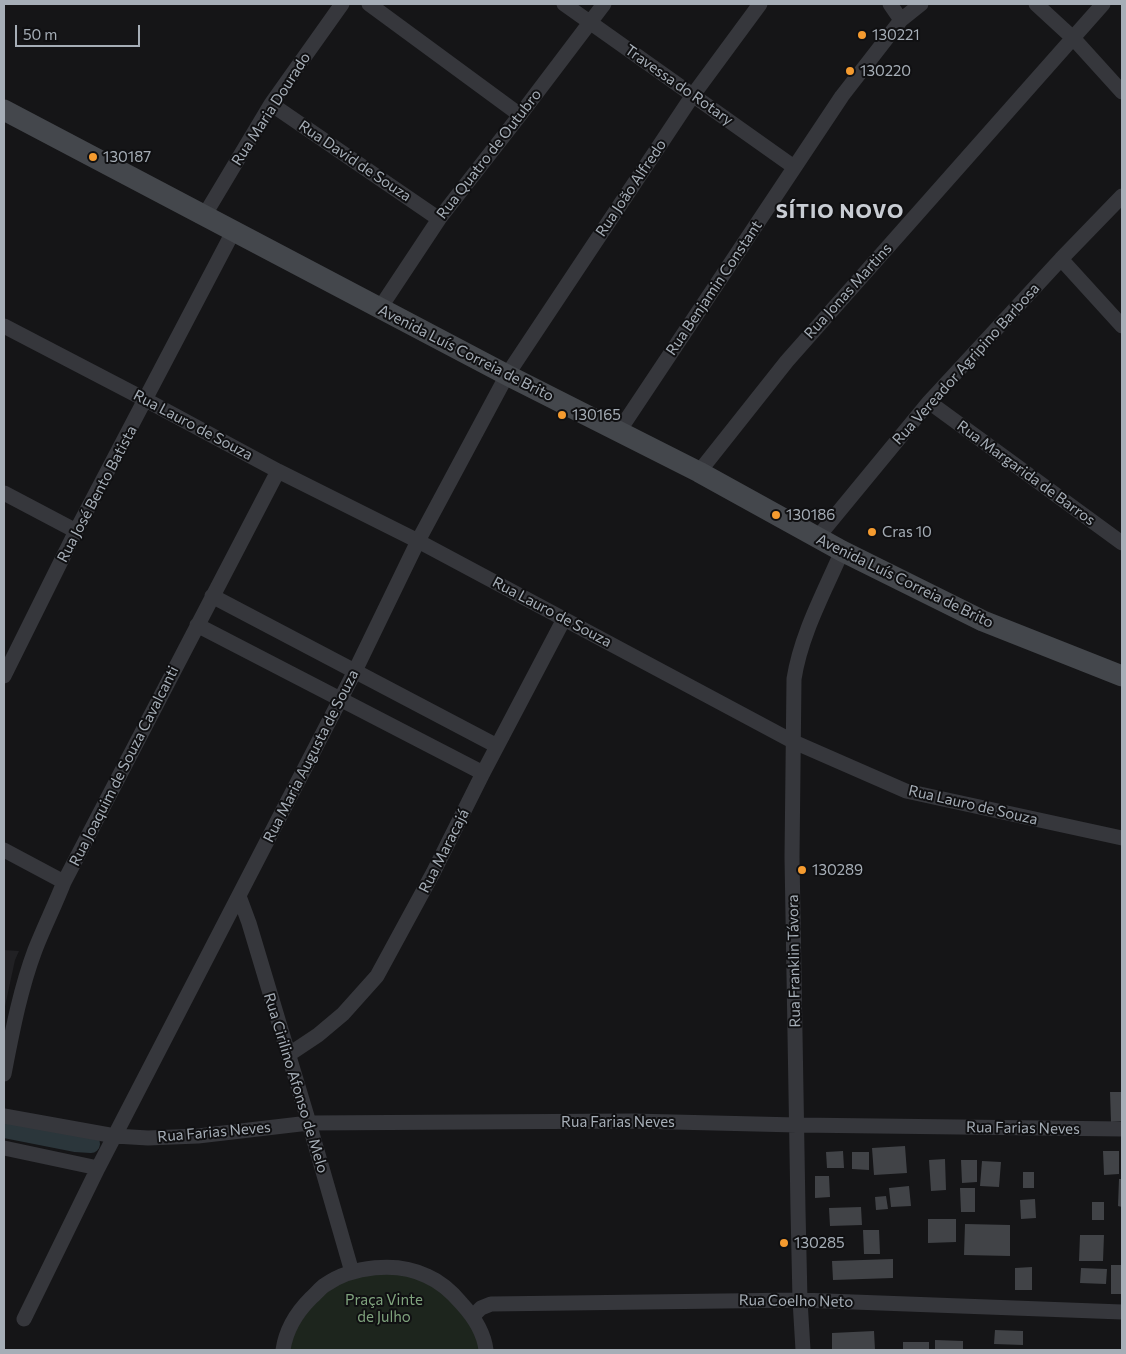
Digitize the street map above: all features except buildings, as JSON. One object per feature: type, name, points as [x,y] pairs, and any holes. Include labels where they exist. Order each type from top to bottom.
[{"type":"main road","name":"Avenida Luís Correia de Brito","points":[[4,110],[507,375],[699,472],[842,551],[983,621],[1122,676]]},
{"type":"street","name":"Rua Maria Dourado","points":[[204,216],[271,104],[342,4]]},
{"type":"street","points":[[369,4],[520,115]]},
{"type":"street","name":"Travessa do Rotary","points":[[564,4],[794,167]]},
{"type":"street","name":"Rua Quatro de Outubro","points":[[380,308],[439,219],[604,4]]},
{"type":"street","name":"Rua João Alfredo","points":[[507,375],[693,95],[760,4]]},
{"type":"street","points":[[890,4],[901,20]]},
{"type":"street","name":"Rua Benjamin Constant","points":[[619,431],[842,96],[901,20],[921,4]]},
{"type":"street","points":[[1036,4],[1074,39],[1122,92]]},
{"type":"street","name":"Rua Jonas Martins","points":[[699,472],[786,361],[1074,39],[1103,4]]},
{"type":"street","name":"Rua David de Souza","points":[[271,104],[439,219]]},
{"type":"street","name":"Rua Vereador Agripino Barbosa","points":[[817,538],[929,402],[1122,196]]},
{"type":"street","name":"Rua José Bento Batista","points":[[5,671],[76,531],[233,232]]},
{"type":"street","points":[[1061,259],[1122,326]]},
{"type":"street","name":"Rua Lauro de Souza","points":[[4,326],[278,471],[418,541],[794,742],[906,791],[1122,838]]},
{"type":"street","name":"Rua Maria Augusta de Souza","points":[[114,1136],[355,671],[418,541],[507,375]]},
{"type":"street","name":"Rua Margarida de Barros","points":[[929,402],[1122,543]]},
{"type":"street","name":"Rua Joaquim de Souza Cavalcanti","points":[[4,1074],[24,984],[35,950],[64,882],[278,471]]},
{"type":"street","points":[[4,493],[76,531]]},
{"type":"street","name":"Rua Franklin Távora","points":[[803,1350],[800,1300],[792,858],[794,679],[797,659],[804,640],[842,551]]},
{"type":"street","points":[[212,596],[497,746]]},
{"type":"street","name":"Rua Maracajá","points":[[288,1055],[318,1035],[344,1014],[377,976],[433,873],[564,619]]},
{"type":"street","points":[[197,625],[483,773]]},
{"type":"street","points":[[4,850],[64,882]]},
{"type":"street","name":"Rua Cirilino Afonso de Melo","points":[[239,896],[309,1123],[352,1272]]},
{"type":"street","name":"Rua Farias Neves","points":[[4,1116],[114,1136],[148,1138],[198,1136],[309,1123],[632,1121],[1122,1129]]},
{"type":"street","points":[[24,1319],[114,1136]]},
{"type":"street","points":[[4,1148],[98,1168]]},
{"type":"street","points":[[283,1350],[287,1332],[300,1309],[325,1285],[352,1272],[384,1266],[419,1272],[451,1290],[473,1316],[486,1350]]},
{"type":"street","name":"Rua Coelho Neto","points":[[473,1316],[481,1308],[491,1304],[800,1300],[1122,1312]]},
{"type":"shaded area","points":[[4,950],[19,951],[15,960],[4,1011]]},
{"type":"green space","name":"Praça Vinte de Julho","points":[[384,1267],[451,1290],[486,1350],[282,1350],[325,1285]]},
{"type":"waterway","points":[[4,1129],[75,1143],[91,1144]]},
{"type":"place","name":"130221","points":[[862,35]]},
{"type":"place","name":"130220","points":[[850,71]]},
{"type":"place","name":"130187","points":[[93,157]]},
{"type":"place","name":"130165","points":[[562,415]]},
{"type":"place","name":"130186","points":[[776,515]]},
{"type":"place","name":"Cras 10","points":[[872,532]]},
{"type":"place","name":"130289","points":[[802,870]]},
{"type":"place","name":"130285","points":[[784,1243]]},
{"type":"district","name":"SÍTIO NOVO","points":[[840,211]]}]
